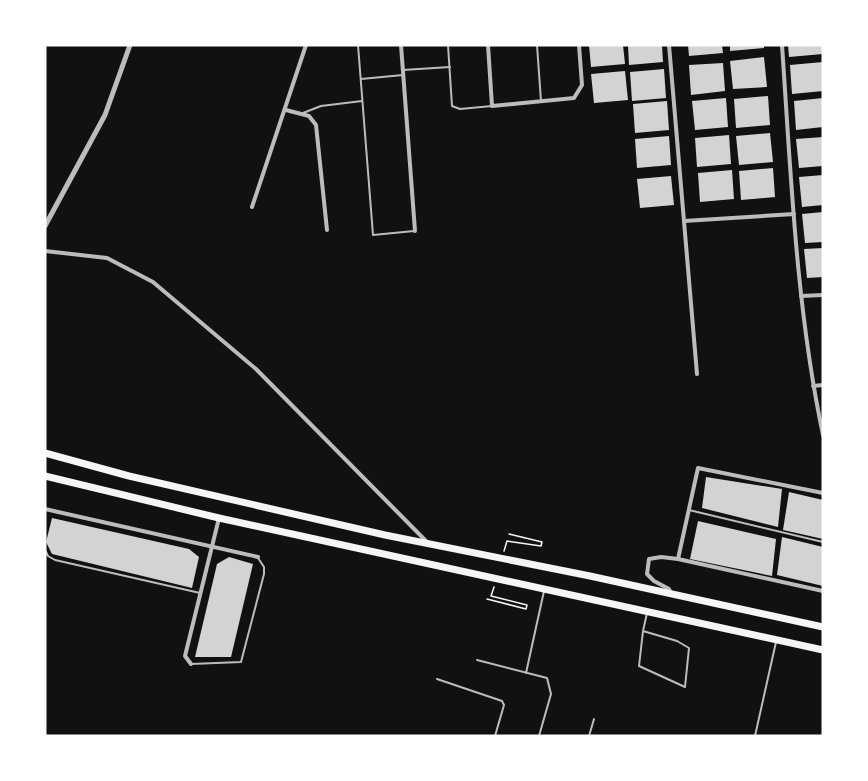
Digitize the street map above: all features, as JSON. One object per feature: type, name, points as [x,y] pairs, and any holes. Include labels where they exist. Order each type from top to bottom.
[{"type":"highway","points":[[45,453],[163,484],[429,544],[823,627]]},
{"type":"highway","points":[[45,476],[219,518],[823,650]]},
{"type":"street","points":[[45,226],[105,115],[130,45]]},
{"type":"street","points":[[252,207],[306,45]]},
{"type":"street","points":[[401,45],[415,231]]},
{"type":"street","points":[[488,45],[492,106],[568,100],[580,92],[582,85],[579,45]]},
{"type":"street","points":[[669,45],[697,374]]},
{"type":"street","points":[[782,45],[801,296],[813,386],[823,435]]},
{"type":"street","points":[[286,110],[303,113],[313,119],[318,130],[327,230]]},
{"type":"street","points":[[684,221],[794,214]]},
{"type":"street","points":[[45,251],[107,258],[153,282],[256,369],[429,544]]},
{"type":"street","points":[[801,296],[823,295]]},
{"type":"street","points":[[813,386],[823,385]]},
{"type":"street","points":[[678,559],[697,471],[701,468],[823,493]]},
{"type":"street","points":[[45,509],[258,557]]},
{"type":"street","points":[[191,664],[185,656],[219,518]]},
{"type":"street","points":[[671,594],[666,586],[650,578],[646,564],[653,557],[678,559],[823,591]]},
{"type":"lane","points":[[358,45],[373,235],[415,231]]},
{"type":"lane","points":[[448,45],[452,106],[460,109],[492,106]]},
{"type":"lane","points":[[537,45],[541,101]]},
{"type":"lane","points":[[360,79],[450,67]]},
{"type":"lane","points":[[303,113],[333,104],[362,101]]},
{"type":"lane","points":[[689,510],[823,542]]},
{"type":"lane","points":[[45,550],[48,556],[55,560],[200,593]]},
{"type":"lane","points":[[191,664],[241,662],[264,574],[264,567],[258,557]]},
{"type":"lane","points":[[526,673],[545,588]]},
{"type":"lane","points":[[643,631],[677,641],[689,648],[685,687],[639,666],[643,631],[648,610]]},
{"type":"lane","points":[[754,736],[777,639]]},
{"type":"lane","points":[[477,660],[547,678],[551,694],[539,736]]},
{"type":"lane","points":[[437,679],[502,700],[504,705],[495,736]]},
{"type":"lane","points":[[589,736],[594,719]]},
{"type":"path","points":[[504,552],[507,541],[541,546],[542,542],[509,534]]},
{"type":"path","points":[[487,599],[525,609],[527,605],[491,596],[494,585]]},
{"type":"building","points":[[589,45],[623,45],[625,64],[591,67]]},
{"type":"building","points":[[628,45],[662,45],[663,62],[629,65]]},
{"type":"building","points":[[688,45],[722,45],[723,53],[689,56]]},
{"type":"building","points":[[730,45],[764,45],[764,48],[730,51]]},
{"type":"building","points":[[788,45],[823,45],[823,54],[789,57]]},
{"type":"building","points":[[764,57],[767,87],[733,89],[730,61]]},
{"type":"building","points":[[823,62],[823,91],[792,94],[790,65]]},
{"type":"building","points":[[723,63],[725,91],[691,95],[689,65]]},
{"type":"building","points":[[664,69],[666,98],[632,101],[630,72]]},
{"type":"building","points":[[625,71],[628,100],[594,103],[591,74]]},
{"type":"building","points":[[768,96],[770,125],[736,128],[734,99]]},
{"type":"building","points":[[726,98],[728,127],[695,130],[692,101]]},
{"type":"building","points":[[823,98],[823,127],[796,130],[794,101]]},
{"type":"building","points":[[667,101],[669,130],[635,133],[633,104]]},
{"type":"building","points":[[770,133],[773,162],[739,165],[736,136]]},
{"type":"building","points":[[729,135],[731,164],[697,167],[695,138]]},
{"type":"building","points":[[669,136],[671,165],[637,168],[635,139]]},
{"type":"building","points":[[823,137],[823,166],[799,168],[796,139]]},
{"type":"building","points":[[773,168],[775,197],[741,200],[739,171]]},
{"type":"building","points":[[732,170],[734,199],[700,202],[698,173]]},
{"type":"building","points":[[823,175],[823,205],[802,207],[799,177]]},
{"type":"building","points":[[671,176],[674,205],[640,208],[637,179]]},
{"type":"building","points":[[823,212],[823,242],[805,243],[802,214]]},
{"type":"building","points":[[823,248],[823,277],[807,278],[804,249]]},
{"type":"building","points":[[706,477],[782,489],[778,527],[702,508]]},
{"type":"building","points":[[789,492],[823,500],[823,539],[783,530]]},
{"type":"building","points":[[52,518],[189,549],[199,557],[192,588],[52,554],[46,542]]},
{"type":"building","points":[[698,521],[776,539],[772,576],[690,559]]},
{"type":"building","points":[[782,537],[823,547],[823,586],[777,575]]},
{"type":"building","points":[[229,557],[253,564],[231,657],[195,657],[217,564]]}]
